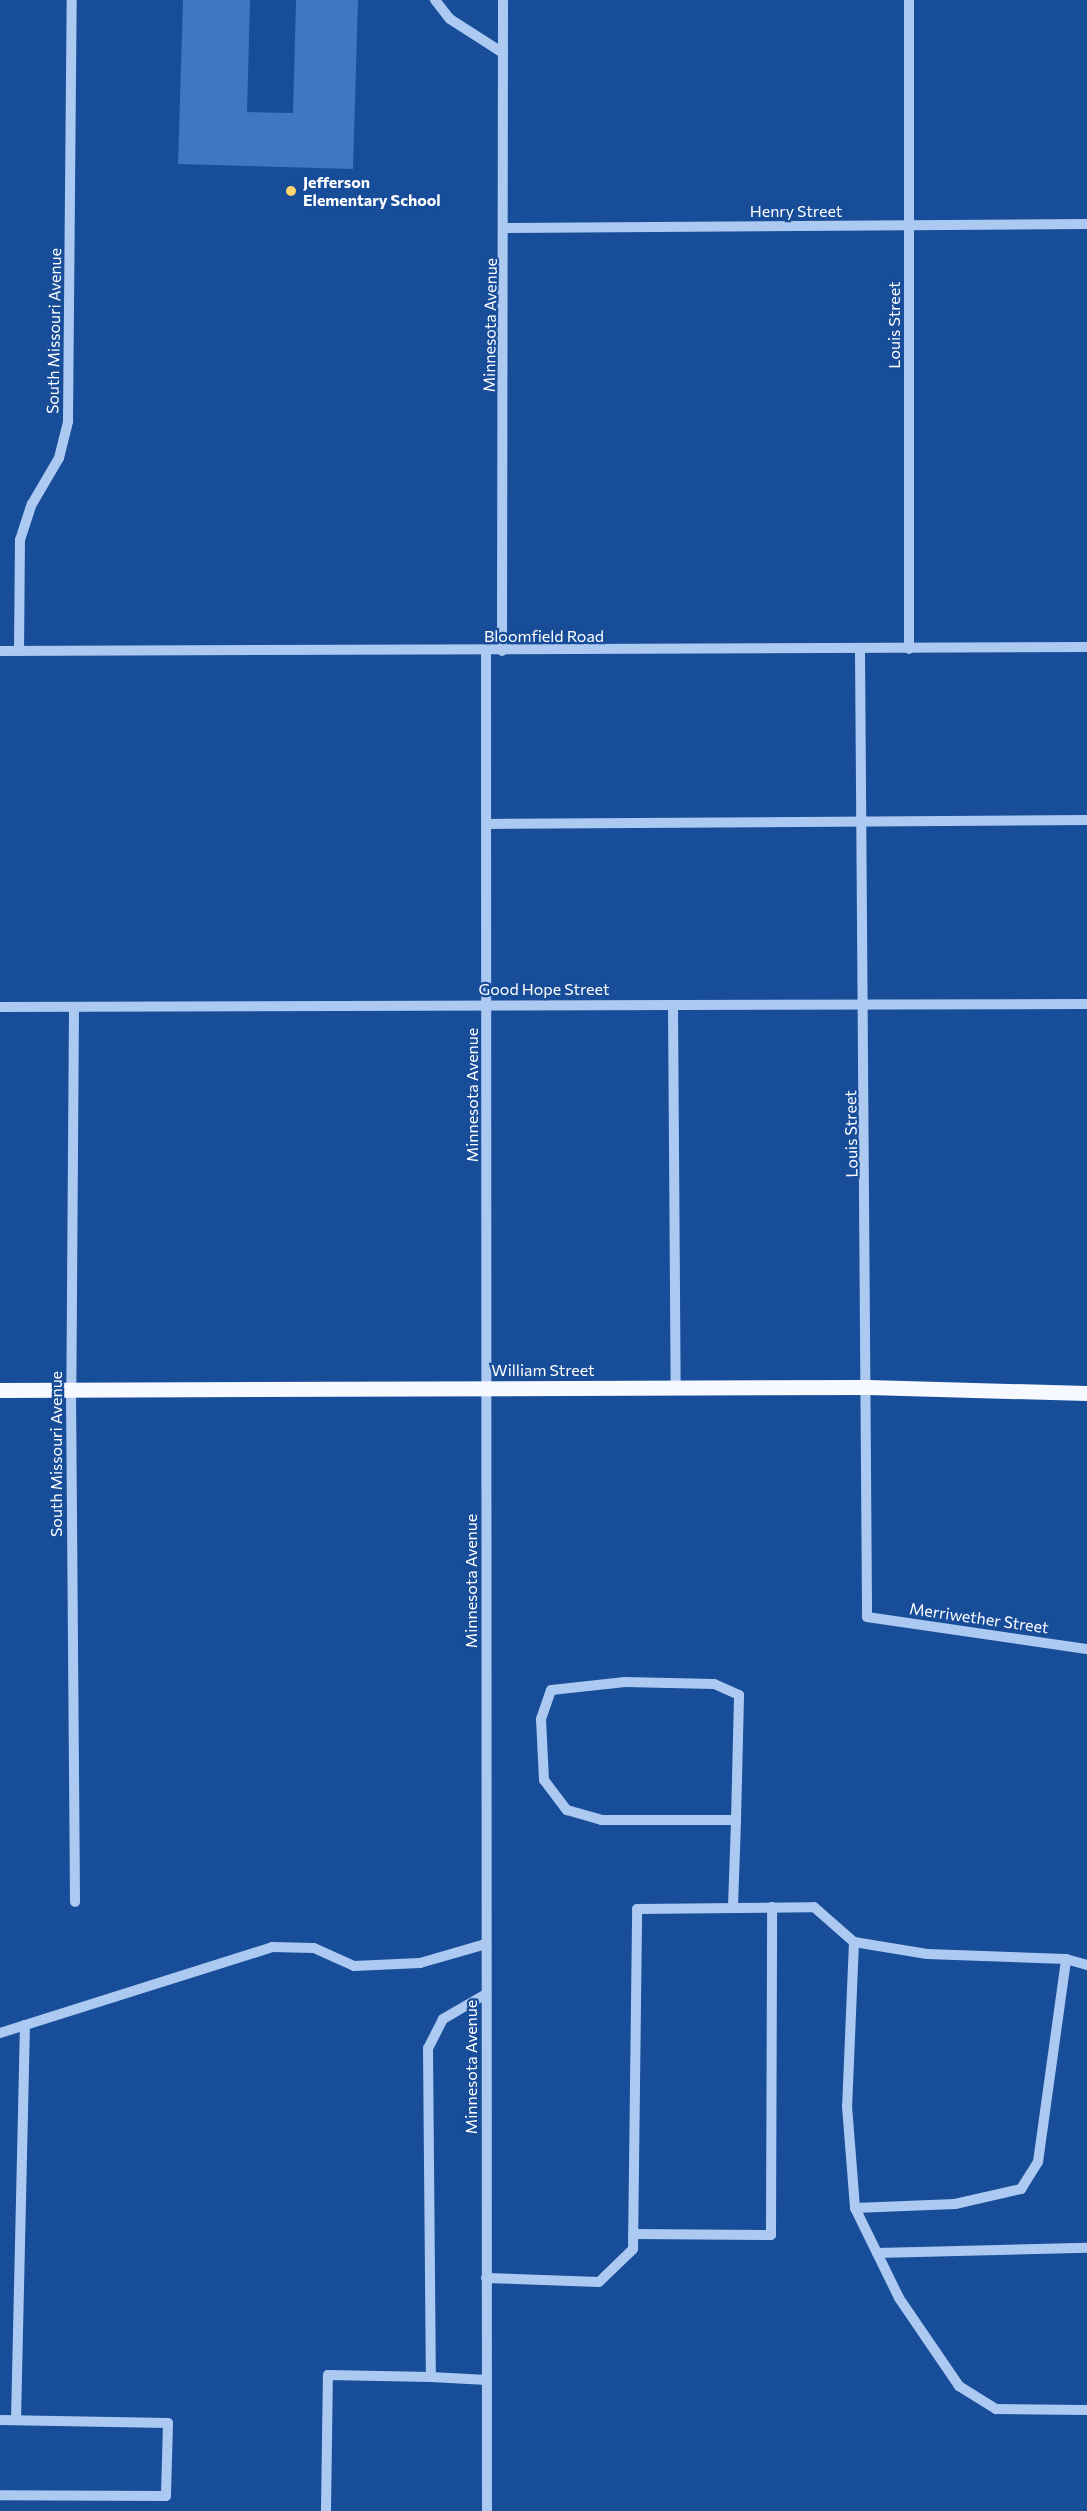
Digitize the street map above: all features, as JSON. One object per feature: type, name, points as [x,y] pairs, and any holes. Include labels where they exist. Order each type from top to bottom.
[{"type":"main road","name":"William Street","points":[[0,1390],[868,1387],[1087,1393]]},
{"type":"street","name":"South Missouri Avenue","points":[[19,651],[20,540],[32,504],[59,458],[68,421],[72,0]]},
{"type":"street","points":[[435,0],[450,19],[503,52]]},
{"type":"street","name":"Minnesota Avenue","points":[[502,651],[506,228],[503,0]]},
{"type":"street","name":"Louis Street","points":[[909,0],[909,649]]},
{"type":"street","name":"Henry Street","points":[[506,228],[1087,224]]},
{"type":"street","name":"Bloomfield Road","points":[[0,651],[860,651],[1087,647]]},
{"type":"street","name":"Minnesota Avenue","points":[[486,651],[487,2511]]},
{"type":"street","name":"Louis Street","points":[[860,651],[868,1387],[867,1617]]},
{"type":"street","points":[[487,824],[1087,820]]},
{"type":"street","name":"Good Hope Street","points":[[0,1007],[1087,1004]]},
{"type":"street","points":[[673,1005],[676,1388]]},
{"type":"street","name":"South Missouri Avenue","points":[[74,1007],[70,1390],[75,1902]]},
{"type":"street","name":"Merriwether Street","points":[[867,1617],[1087,1649]]},
{"type":"street","points":[[733,1907],[736,1820],[739,1695],[714,1684],[625,1682],[551,1690],[541,1719],[544,1780],[567,1810],[600,1820],[736,1820]]},
{"type":"street","points":[[633,2234],[771,2235],[772,1907]]},
{"type":"street","points":[[486,2278],[599,2282],[633,2249],[637,1909],[814,1907],[854,1942],[927,1954],[1066,1959],[1087,1965]]},
{"type":"street","points":[[854,1942],[847,2106],[855,2208],[899,2298],[959,2386],[996,2409],[1087,2410]]},
{"type":"street","points":[[0,2033],[272,1947],[314,1948],[354,1966],[420,1963],[486,1944]]},
{"type":"street","points":[[855,2208],[955,2204],[1021,2189],[1038,2162],[1066,1959]]},
{"type":"street","points":[[431,2377],[428,2048],[443,2019],[486,1994]]},
{"type":"street","points":[[15,2420],[25,2025]]},
{"type":"street","points":[[877,2253],[1087,2248]]},
{"type":"street","points":[[326,2511],[328,2375],[487,2380]]},
{"type":"street","points":[[0,2420],[168,2423],[166,2496],[0,2495]]},
{"type":"building","name":"Jefferson Elementary School","points":[[183,0],[250,0],[247,112],[293,113],[296,0],[358,0],[353,169],[178,164]]},
{"type":"place","name":"Jefferson Elementary School","points":[[291,191]]}]
